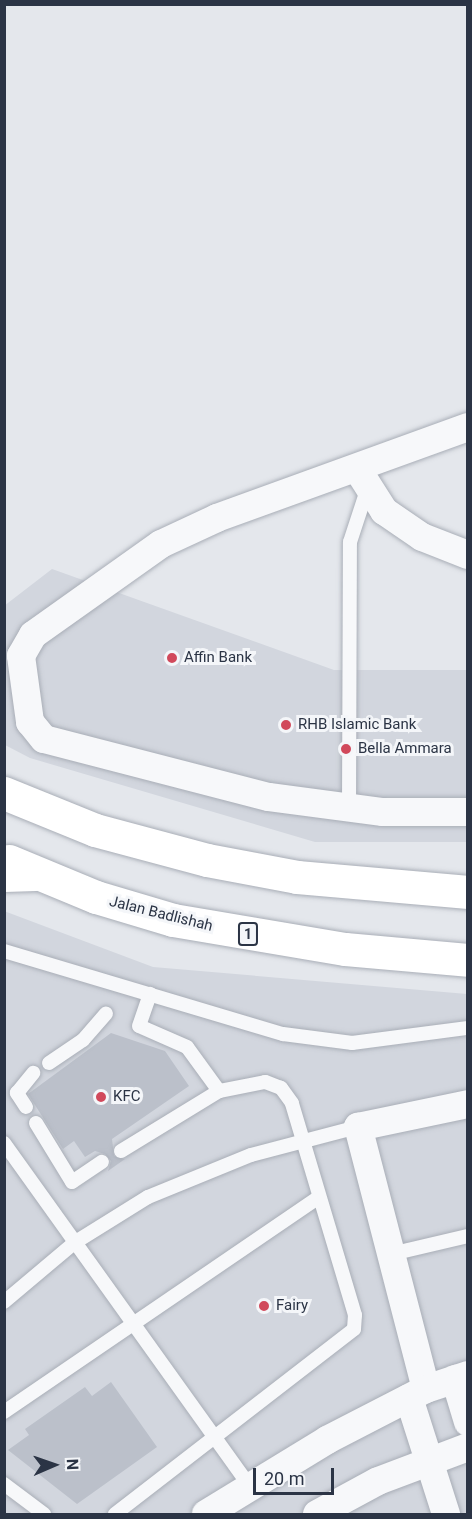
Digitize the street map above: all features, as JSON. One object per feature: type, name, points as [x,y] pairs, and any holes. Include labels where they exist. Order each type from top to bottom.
[{"type":"main road","points":[[4,793],[95,830],[207,860],[308,878],[468,892]]},
{"type":"main road","name":"Jalan Badlishah","points":[[4,859],[20,875],[173,920],[345,949],[468,960]]},
{"type":"street","points":[[468,427],[362,480],[217,518],[161,544],[42,627],[24,644],[21,656],[30,722],[44,739],[233,790],[349,809],[468,812]]},
{"type":"street","points":[[362,480],[384,511],[422,537],[468,555]]},
{"type":"street","points":[[446,1515],[429,1461],[391,1254],[358,1127],[468,1104]]},
{"type":"street","points":[[206,1515],[250,1486],[417,1394],[461,1377],[468,1422]]},
{"type":"street","points":[[317,1515],[429,1461],[468,1447]]},
{"type":"lane","points":[[349,809],[350,542],[362,480]]},
{"type":"lane","points":[[4,951],[283,1034],[352,1043],[468,1028]]},
{"type":"lane","points":[[150,994],[139,1026],[187,1047],[219,1091]]},
{"type":"lane","points":[[49,1063],[83,1040],[106,1014]]},
{"type":"lane","points":[[26,1107],[17,1093],[33,1073]]},
{"type":"lane","points":[[114,1515],[354,1329],[355,1316],[292,1103],[281,1088],[265,1082],[219,1091],[121,1151]]},
{"type":"lane","points":[[36,1123],[72,1182],[102,1162]]},
{"type":"lane","points":[[4,1302],[74,1243],[190,1178],[303,1141],[358,1127]]},
{"type":"lane","points":[[4,1143],[250,1486]]},
{"type":"lane","points":[[4,1412],[319,1197]]},
{"type":"lane","points":[[391,1254],[468,1236]]},
{"type":"lane","points":[[4,1484],[44,1515]]},
{"type":"shaded area","points":[[52,569],[334,670],[467,670],[467,842],[315,842],[30,758],[5,745],[4,606]]},
{"type":"shaded area","points":[[4,911],[153,967],[467,994],[467,1514],[5,1514]]},
{"type":"building","name":"KFC","points":[[111,1033],[165,1051],[189,1086],[112,1139],[114,1156],[125,1159],[108,1171],[111,1161],[105,1154],[95,1151],[85,1157],[74,1141],[63,1149],[28,1094]]},
{"type":"building","points":[[111,1382],[157,1447],[77,1504],[8,1450],[29,1435],[25,1429],[85,1387],[92,1396]]},
{"type":"place","name":"Affin Bank","points":[[172,658]]},
{"type":"place","name":"RHB Islamic Bank","points":[[286,725]]},
{"type":"place","name":"Bella Ammara","points":[[346,749]]},
{"type":"place","name":"KFC","points":[[101,1097]]},
{"type":"place","name":"Fairy","points":[[264,1306]]}]
